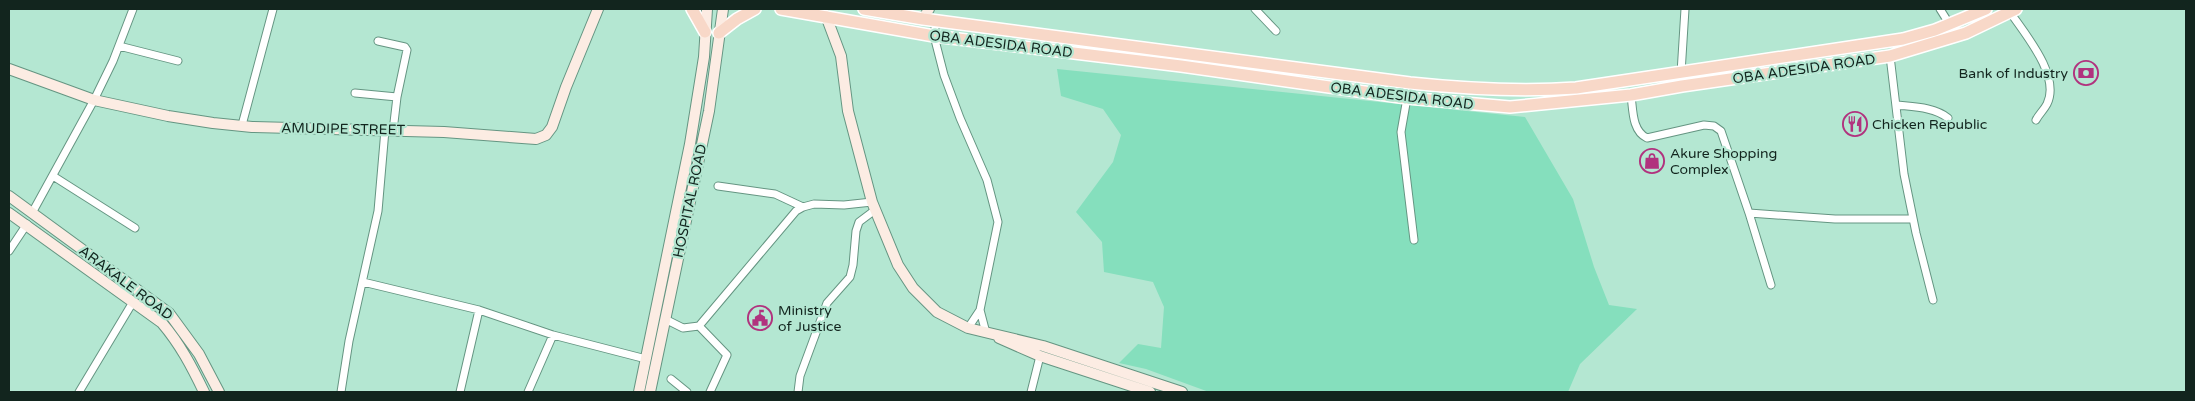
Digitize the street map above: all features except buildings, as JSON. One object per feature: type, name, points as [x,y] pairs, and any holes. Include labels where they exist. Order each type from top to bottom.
[{"type":"main road","points":[[692,9],[705,32]]},
{"type":"main road","points":[[719,33],[737,19],[755,9]]},
{"type":"main road","name":"OBA ADESIDA ROAD","points":[[782,9],[934,36],[1181,66],[1406,98],[1510,107],[1631,95],[1890,56],[1966,33],[2013,11]]},
{"type":"main road","name":"OBA ADESIDA ROAD","points":[[871,9],[926,14],[936,20],[1410,83],[1470,90],[1524,91],[1576,88],[1903,40],[1986,9]]},
{"type":"street","points":[[32,213],[94,100],[119,46],[133,9]]},
{"type":"street","points":[[242,126],[273,9]]},
{"type":"street","name":"AMUDIPE STREET","points":[[9,69],[94,100],[168,116],[242,126],[444,132],[536,139],[546,135],[552,127],[598,9]]},
{"type":"street","name":"HOSPITAL ROAD","points":[[639,392],[702,79],[707,9]]},
{"type":"street","name":"HOSPITAL ROAD","points":[[650,392],[709,111],[723,9]]},
{"type":"street","points":[[1256,9],[1276,30]]},
{"type":"street","points":[[1682,86],[1681,73],[1685,9]]},
{"type":"street","points":[[1940,9],[1950,24]]},
{"type":"street","points":[[2013,11],[2046,69],[2051,90],[2047,104],[2036,120]]},
{"type":"street","points":[[826,16],[841,56],[848,111],[873,206],[898,265],[913,288],[937,312],[968,328],[991,335],[1040,356],[1150,392]]},
{"type":"street","points":[[936,20],[934,36],[947,83],[987,180],[997,212],[997,232],[980,310],[968,328]]},
{"type":"street","points":[[341,392],[349,341],[378,211],[389,130],[407,48],[378,41]]},
{"type":"street","points":[[119,46],[178,61]]},
{"type":"street","points":[[1890,56],[1904,174],[1933,300]]},
{"type":"street","points":[[355,93],[397,96]]},
{"type":"street","points":[[1631,95],[1636,128],[1641,135],[1647,138],[1704,125],[1714,126],[1721,131],[1772,285]]},
{"type":"street","points":[[1406,98],[1401,132],[1414,240]]},
{"type":"street","points":[[1896,105],[1930,109],[1942,113],[1948,118]]},
{"type":"street","points":[[53,176],[135,228]]},
{"type":"street","points":[[718,186],[775,194],[804,207]]},
{"type":"street","name":"ARAKALE ROAD","points":[[9,196],[169,313],[199,354],[219,392]]},
{"type":"street","points":[[665,319],[683,328],[699,326],[790,218],[804,207],[814,204],[873,206]]},
{"type":"street","points":[[798,392],[800,376],[827,302],[850,276],[859,222],[873,206]]},
{"type":"street","points":[[1749,212],[1835,219],[1913,219]]},
{"type":"street","name":"ARAKALE ROAD","points":[[9,213],[27,224],[84,268],[162,323],[187,357],[204,392]]},
{"type":"street","points":[[9,251],[27,224]]},
{"type":"street","points":[[363,282],[479,310],[553,335],[646,359]]},
{"type":"street","points":[[79,392],[133,302]]},
{"type":"street","points":[[460,392],[479,310]]},
{"type":"street","points":[[980,310],[991,335]]},
{"type":"street","points":[[699,326],[727,356],[710,392]]},
{"type":"street","points":[[528,392],[553,335]]},
{"type":"street","points":[[991,335],[1008,336],[1043,346],[1182,392]]},
{"type":"street","points":[[1031,392],[1040,356]]},
{"type":"street","points":[[671,379],[687,392]]},
{"type":"green space","points":[[1057,69],[1525,117],[1573,199],[1594,267],[1609,305],[1637,309],[1580,364],[1568,392],[1209,392],[1146,369],[1119,363],[1138,344],[1161,348],[1164,307],[1153,282],[1104,272],[1102,242],[1076,212],[1113,162],[1121,135],[1103,109],[1061,96]]},
{"type":"place","name":"Bank of Industry","points":[[2086,73]]},
{"type":"place","name":"Chicken Republic","points":[[1855,124]]},
{"type":"place","name":"Akure Shopping Complex","points":[[1652,161]]},
{"type":"place","name":"Ministry of Justice","points":[[760,318]]}]
